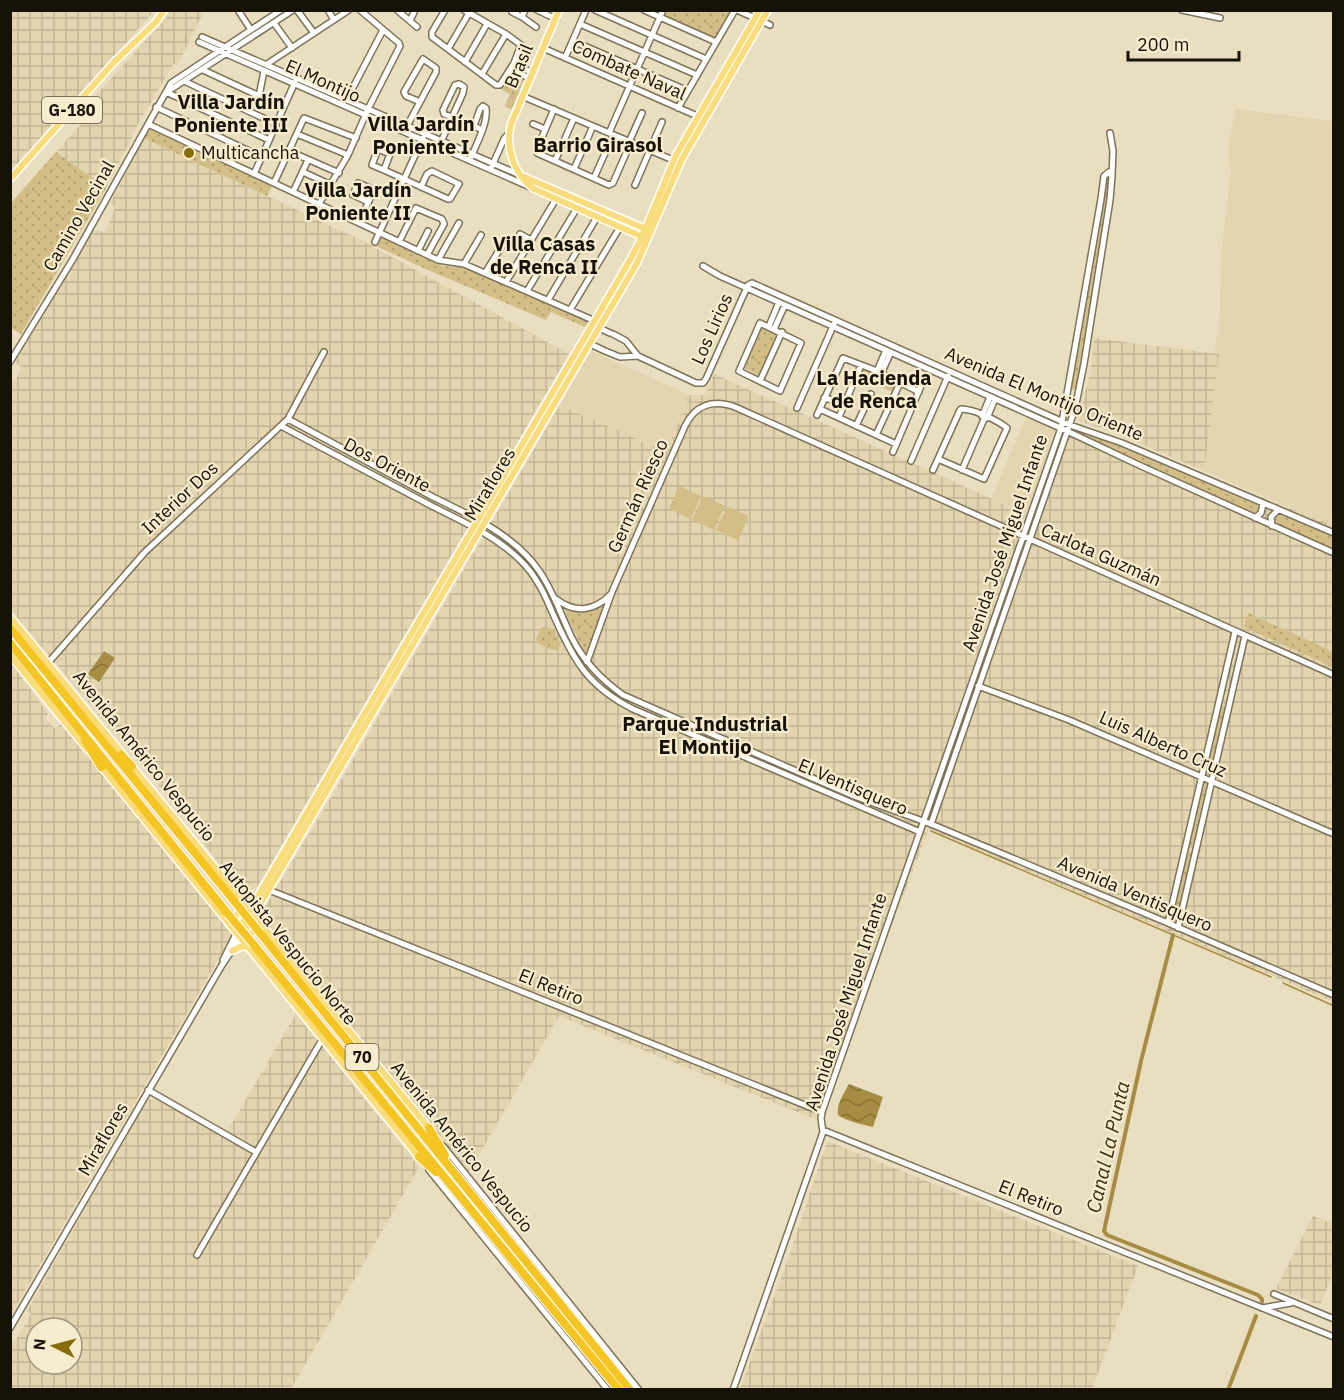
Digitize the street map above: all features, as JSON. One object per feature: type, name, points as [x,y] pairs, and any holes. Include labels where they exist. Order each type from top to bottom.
[{"type":"highway","name":"Autopista Vespucio Norte","points":[[10,628],[228,918],[454,1188],[614,1388]]},
{"type":"highway","name":"Autopista Vespucio Norte","points":[[10,643],[151,798],[238,900],[260,933],[630,1389]]},
{"type":"highway","points":[[79,720],[132,766]]},
{"type":"highway","points":[[79,720],[101,767]]},
{"type":"highway","points":[[429,1128],[462,1182]]},
{"type":"highway","points":[[419,1157],[454,1188]]},
{"type":"main road","name":"G-180","points":[[10,179],[119,57],[156,22],[164,10]]},
{"type":"main road","name":"Brasil","points":[[509,133],[522,96],[560,10]]},
{"type":"main road","name":"Miraflores","points":[[759,20],[760,10]]},
{"type":"main road","name":"Miraflores","points":[[239,934],[476,530],[544,424],[590,344],[645,238],[677,162],[759,20],[768,10]]},
{"type":"main road","points":[[509,133],[510,153],[521,175]]},
{"type":"main road","name":"El Montijo","points":[[521,175],[534,189],[645,238]]},
{"type":"main road","name":"El Montijo","points":[[521,175],[648,230]]},
{"type":"main road","name":"Miraflores","points":[[481,522],[537,419],[633,261]]},
{"type":"main road","points":[[537,419],[544,424]]},
{"type":"main road","name":"Miraflores","points":[[258,900],[269,890],[438,595]]},
{"type":"main road","name":"Avenida Américo Vespucio","points":[[10,617],[238,900],[251,912],[429,1128]]},
{"type":"main road","points":[[10,655],[251,946],[419,1157]]},
{"type":"main road","points":[[228,918],[234,919],[239,910],[238,900],[258,900],[261,924],[249,937],[251,946]]},
{"type":"main road","points":[[232,951],[240,947],[251,946]]},
{"type":"street","points":[[238,10],[252,30]]},
{"type":"street","points":[[166,92],[295,10],[314,33]]},
{"type":"street","points":[[328,10],[334,20]]},
{"type":"street","points":[[267,64],[349,10]]},
{"type":"street","points":[[319,204],[339,173],[400,45],[360,10]]},
{"type":"street","points":[[397,10],[417,27]]},
{"type":"street","points":[[410,21],[415,10]]},
{"type":"street","points":[[445,10],[432,35],[448,49],[465,62],[499,86],[512,66],[521,45],[467,12],[448,49]]},
{"type":"street","points":[[522,17],[525,10]]},
{"type":"street","points":[[537,10],[556,19]]},
{"type":"street","points":[[565,58],[586,10]]},
{"type":"street","points":[[595,10],[706,59]]},
{"type":"street","points":[[644,10],[716,42]]},
{"type":"street","points":[[594,178],[629,87],[663,10]]},
{"type":"street","points":[[678,108],[736,10],[771,25]]},
{"type":"street","points":[[1187,11],[1220,18]]},
{"type":"street","points":[[219,51],[277,12]]},
{"type":"street","points":[[512,12],[536,27]]},
{"type":"street","points":[[274,23],[292,48]]},
{"type":"street","points":[[465,62],[488,24]]},
{"type":"street","points":[[580,24],[697,75]]},
{"type":"street","points":[[347,99],[383,30]]},
{"type":"street","points":[[482,74],[506,34]]},
{"type":"street","name":"El Montijo","points":[[471,158],[438,147],[366,116],[219,51],[200,40],[234,50],[347,99],[441,141],[534,189]]},
{"type":"street","points":[[573,41],[688,91]]},
{"type":"street","name":"Combate Naval","points":[[543,48],[701,118]]},
{"type":"street","name":"Camino Vecinal","points":[[10,362],[73,259],[171,83],[219,51]]},
{"type":"street","points":[[404,132],[420,102],[437,69],[425,60],[420,60],[404,94],[420,102]]},
{"type":"street","points":[[512,66],[531,76]]},
{"type":"street","points":[[203,70],[284,108]]},
{"type":"street","points":[[259,96],[264,71]]},
{"type":"street","points":[[254,174],[297,78]]},
{"type":"street","points":[[184,81],[276,124]]},
{"type":"street","points":[[438,147],[452,117],[464,89],[459,84],[456,85],[443,110],[444,114],[452,117]]},
{"type":"street","points":[[166,92],[269,140]]},
{"type":"street","points":[[522,96],[677,162]]},
{"type":"street","points":[[156,107],[262,157]]},
{"type":"street","points":[[554,109],[537,152],[612,185],[642,113]]},
{"type":"street","points":[[274,183],[305,117],[356,138]]},
{"type":"street","points":[[555,161],[574,118]]},
{"type":"street","points":[[635,185],[662,122]]},
{"type":"street","points":[[148,124],[438,260],[464,264],[595,321]]},
{"type":"street","points":[[533,124],[545,129]]},
{"type":"street","points":[[574,169],[593,126]]},
{"type":"street","points":[[471,158],[482,130]]},
{"type":"street","points":[[375,242],[422,133]]},
{"type":"street","name":"Brasil","points":[[491,167],[509,133]]},
{"type":"street","points":[[1110,133],[1113,151],[1112,175]]},
{"type":"street","points":[[297,134],[348,155]]},
{"type":"street","points":[[289,151],[339,173]]},
{"type":"street","points":[[293,192],[308,160]]},
{"type":"street","name":"El Montijo","points":[[491,167],[521,175]]},
{"type":"street","points":[[384,170],[403,178],[421,187],[450,200],[459,184],[432,171],[427,174],[421,187]]},
{"type":"street","points":[[303,172],[331,185]]},
{"type":"street","name":"Avenida José Miguel Infante","points":[[733,1389],[824,1130],[822,1112],[1061,429],[1104,176],[1108,172],[1112,175],[1107,219],[1079,390],[1069,428],[931,824]]},
{"type":"street","points":[[359,223],[368,202],[373,190],[358,183],[354,196],[368,202]]},
{"type":"street","points":[[506,282],[556,199]]},
{"type":"street","points":[[399,242],[416,208],[445,221],[427,255]]},
{"type":"street","points":[[527,291],[577,208]]},
{"type":"street","points":[[548,300],[597,217]]},
{"type":"street","points":[[438,260],[459,223]]},
{"type":"street","points":[[570,310],[620,227]]},
{"type":"street","points":[[418,251],[428,231]]},
{"type":"street","points":[[520,234],[531,240]]},
{"type":"street","points":[[464,264],[481,235]]},
{"type":"street","points":[[485,273],[502,244]]},
{"type":"street","points":[[703,266],[782,304],[835,323],[889,351],[1061,429],[1069,428],[1255,518],[1334,553]]},
{"type":"street","name":"Avenida El Montijo Oriente","points":[[747,288],[749,283],[753,283],[835,323],[1063,422],[1069,428],[1122,443],[1334,533]]},
{"type":"street","name":"Los Lirios","points":[[638,356],[698,383],[703,383],[747,288]]},
{"type":"street","points":[[772,328],[782,304]]},
{"type":"street","points":[[760,323],[782,332],[800,340],[801,343],[780,391],[739,371],[760,323]]},
{"type":"street","points":[[797,408],[835,323]]},
{"type":"street","points":[[599,328],[626,341],[638,356]]},
{"type":"street","points":[[760,381],[782,332]]},
{"type":"street","points":[[590,344],[618,357],[638,356]]},
{"type":"street","points":[[879,373],[889,351]]},
{"type":"street","name":"Interior Dos","points":[[48,663],[145,552],[288,419],[324,352]]},
{"type":"street","points":[[817,415],[843,358],[900,383],[920,389],[893,452]]},
{"type":"street","points":[[838,417],[861,365]]},
{"type":"street","points":[[911,461],[950,372]]},
{"type":"street","points":[[876,435],[900,383]]},
{"type":"street","points":[[1068,388],[1073,391],[1079,390]]},
{"type":"street","points":[[856,426],[871,394]]},
{"type":"street","points":[[824,398],[845,403]]},
{"type":"street","points":[[962,470],[993,398]]},
{"type":"street","name":"Carlota Guzmán","points":[[692,414],[708,404],[731,405],[1334,675]]},
{"type":"street","points":[[820,409],[896,444]]},
{"type":"street","points":[[933,470],[938,459],[961,409],[1007,428],[986,477],[982,479],[938,459]]},
{"type":"street","name":"Germán Riesco","points":[[587,662],[612,592],[692,414]]},
{"type":"street","name":"Dos Oriente","points":[[288,419],[481,522]]},
{"type":"street","name":"Dos Oriente","points":[[281,426],[476,530]]},
{"type":"street","points":[[1255,518],[1261,513],[1263,504]]},
{"type":"street","points":[[1272,526],[1271,517],[1277,510]]},
{"type":"street","name":"El Ventisquero","points":[[481,522],[515,544],[533,563],[554,597],[573,640],[587,662],[609,686],[667,716],[787,768],[923,822]]},
{"type":"street","name":"El Ventisquero","points":[[476,530],[506,548],[531,572],[542,588],[572,654],[591,681],[617,701],[920,832]]},
{"type":"street","points":[[490,538],[495,530]]},
{"type":"street","points":[[554,597],[568,606],[582,609],[598,604],[612,592]]},
{"type":"street","points":[[1002,598],[1008,601]]},
{"type":"street","points":[[1168,923],[1235,632]]},
{"type":"street","points":[[1178,928],[1245,636]]},
{"type":"street","name":"Luis Alberto Cruz","points":[[978,686],[1069,720],[1334,834]]},
{"type":"street","points":[[1219,703],[1229,705]]},
{"type":"street","points":[[664,723],[667,716]]},
{"type":"street","points":[[784,774],[787,768]]},
{"type":"street","points":[[932,796],[939,799]]},
{"type":"street","points":[[902,825],[906,816]]},
{"type":"street","name":"Avenida Ventisquero","points":[[923,822],[1168,923],[1334,995]]},
{"type":"street","points":[[1185,850],[1195,853]]},
{"type":"street","name":"El Retiro","points":[[269,890],[822,1112]]},
{"type":"street","name":"Miraflores","points":[[222,965],[232,951],[239,934]]},
{"type":"street","name":"Miraflores","points":[[10,1328],[239,934]]},
{"type":"street","points":[[197,1255],[322,1038]]},
{"type":"street","points":[[148,1090],[256,1152]]},
{"type":"street","name":"Avenida Américo Vespucio","points":[[429,1128],[639,1389]]},
{"type":"street","name":"El Retiro","points":[[824,1130],[1332,1335]]},
{"type":"street","points":[[419,1157],[614,1388]]},
{"type":"street","points":[[1274,1294],[1334,1319]]},
{"type":"street","points":[[1261,1308],[1295,1303]]},
{"type":"shaded area","points":[[725,10],[731,13],[715,40],[661,17],[664,11]]},
{"type":"shaded area","points":[[10,11],[154,11],[11,172]]},
{"type":"shaded area","points":[[168,11],[204,11],[177,66],[174,63],[132,134],[106,188],[56,152],[96,107],[90,102],[167,17]]},
{"type":"shaded area","points":[[512,73],[524,80],[511,110],[505,106],[510,94],[502,90]]},
{"type":"shaded area","points":[[1235,109],[1333,121],[1334,495],[1330,524],[1204,471],[1219,354],[1214,353],[1219,326],[1222,247],[1231,169],[1228,152]]},
{"type":"shaded area","points":[[149,127],[272,186],[267,196],[144,138]]},
{"type":"shaded area","points":[[144,138],[361,240],[569,354],[257,887],[241,894],[184,816],[11,610],[10,380],[15,381],[21,366],[15,363],[94,229],[105,233],[115,207],[110,204]]},
{"type":"shaded area","points":[[56,152],[106,188],[21,334],[11,328],[11,203]]},
{"type":"shaded area","points":[[1110,175],[1077,387],[1073,390],[1071,388],[1106,176]]},
{"type":"shaded area","points":[[380,236],[443,266],[462,267],[589,321],[585,327],[551,312],[546,320],[376,246]]},
{"type":"shaded area","points":[[762,327],[777,334],[759,375],[744,368]]},
{"type":"shaded area","points":[[1094,338],[1219,354],[1204,471],[1113,432],[1078,421],[1090,373]]},
{"type":"shaded area","points":[[591,351],[690,395],[666,452],[560,405]]},
{"type":"shaded area","points":[[863,368],[897,383],[893,392],[859,378]]},
{"type":"shaded area","points":[[714,374],[1030,516],[1063,420],[1333,525],[1333,1002],[929,829],[817,1120],[559,1016],[469,1172],[269,927],[265,907],[560,405],[666,452],[690,395],[705,395]]},
{"type":"shaded area","points":[[1027,415],[1059,429],[1030,515],[991,499]]},
{"type":"shaded area","points":[[1071,428],[1115,443],[1258,504],[1260,508],[1257,515],[1070,431]]},
{"type":"shaded area","points":[[679,486],[701,496],[691,519],[669,509]]},
{"type":"shaded area","points":[[703,496],[725,506],[714,530],[692,520]]},
{"type":"shaded area","points":[[727,507],[749,516],[738,540],[716,530]]},
{"type":"shaded area","points":[[1278,514],[1333,536],[1333,550],[1273,523]]},
{"type":"shaded area","points":[[608,602],[585,654],[565,610],[588,612]]},
{"type":"shaded area","points":[[1248,613],[1333,652],[1333,667],[1244,627]]},
{"type":"shaded area","points":[[544,627],[554,629],[560,645],[557,650],[545,647],[536,639]]},
{"type":"shaded area","points":[[11,662],[48,714],[45,717],[55,729],[61,724],[233,934],[11,1315]]},
{"type":"shaded area","points":[[1221,705],[1227,708],[1212,772],[1207,775],[1205,772]]},
{"type":"shaded area","points":[[1204,782],[1209,786],[1195,845],[1192,848],[1188,846]]},
{"type":"shaded area","points":[[1191,852],[1193,855],[1177,922],[1173,922],[1171,920],[1186,853]]},
{"type":"shaded area","points":[[296,1014],[419,1167],[291,1389],[11,1389],[10,1340],[15,1342],[24,1326],[24,1376],[84,1376],[84,1316],[30,1316],[31,1314],[27,1311],[147,1100],[152,1099],[228,1130]]},
{"type":"shaded area","points":[[827,1141],[1138,1266],[1092,1389],[740,1389],[788,1259]]},
{"type":"shaded area","points":[[1313,1216],[1333,1224],[1333,1273],[1320,1305],[1276,1289]]},
{"type":"water","points":[[104,651],[115,658],[99,682],[88,674]]},
{"type":"water","points":[[849,1084],[883,1097],[873,1127],[838,1115],[839,1103]]},
{"type":"waterway","points":[[931,831],[1271,977]]},
{"type":"waterway","name":"Canal La Punta","points":[[1173,935],[1141,1061],[1104,1231],[1107,1235],[1258,1295],[1262,1302]]},
{"type":"waterway","points":[[1283,983],[1334,1006]]},
{"type":"waterway","name":"Canal La Punta","points":[[1228,1390],[1256,1316]]},
{"type":"place","name":"Multicancha","points":[[189,153]]},
{"type":"district","name":"Villa Jardín Poniente III","points":[[231,114]]},
{"type":"district","name":"Villa Jardín Poniente I","points":[[421,136]]},
{"type":"district","name":"Barrio Girasol","points":[[598,145]]},
{"type":"district","name":"Villa Jardín Poniente II","points":[[358,202]]},
{"type":"district","name":"Villa Casas de Renca II","points":[[544,256]]},
{"type":"district","name":"La Hacienda de Renca","points":[[874,390]]},
{"type":"district","name":"Parque Industrial El Montijo","points":[[705,736]]}]
